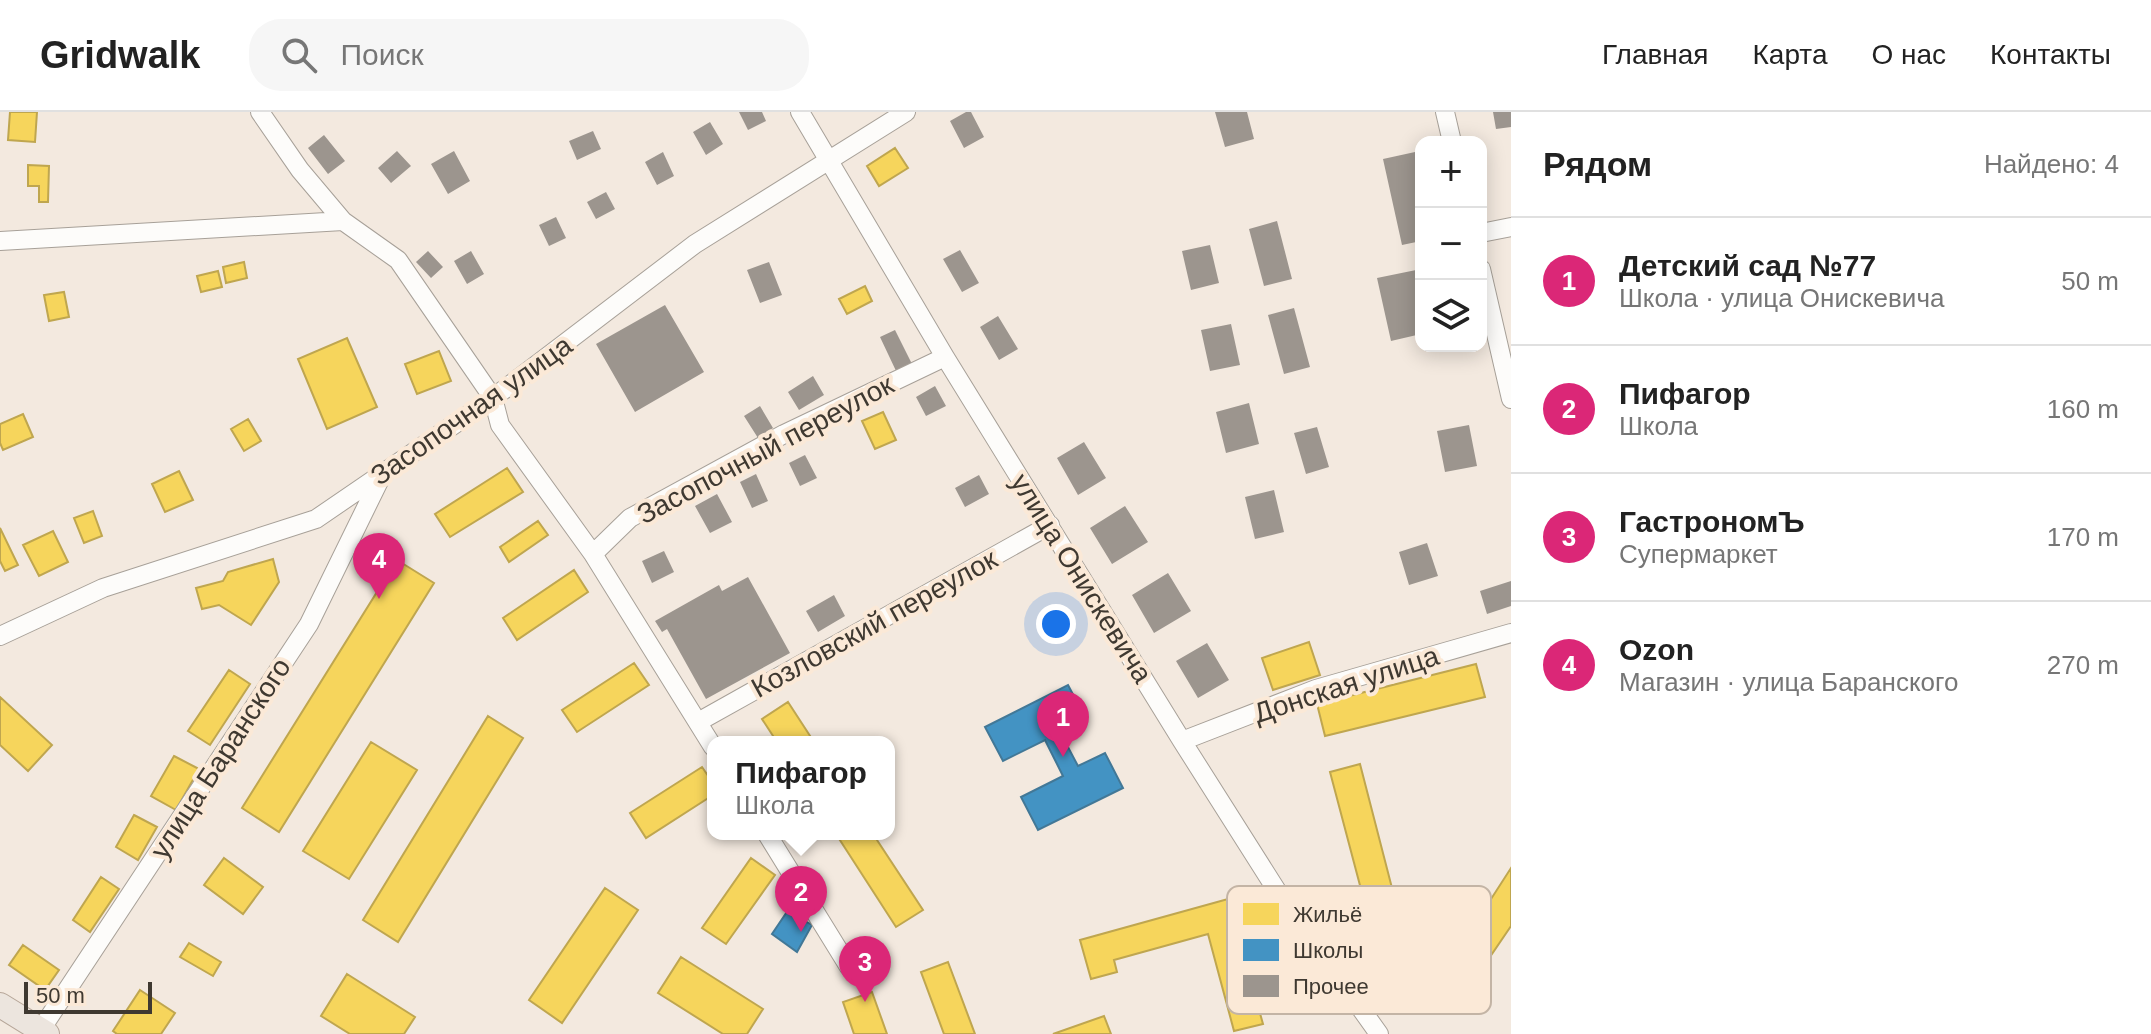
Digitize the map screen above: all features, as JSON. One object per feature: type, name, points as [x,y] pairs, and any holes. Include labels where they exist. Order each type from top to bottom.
[{"type":"main road","points":[[0,1005],[42,1033]]},
{"type":"street","points":[[260,112],[300,170],[343,221],[398,260],[493,398],[500,425],[593,554],[707,737]]},
{"type":"street","name":"улица Онискевича","points":[[800,112],[945,357],[1274,886]]},
{"type":"street","name":"Засопочная улица","points":[[0,636],[103,588],[316,519],[493,398],[695,244],[906,112]]},
{"type":"street","points":[[1445,112],[1451,136]]},
{"type":"street","points":[[0,241],[343,221]]},
{"type":"street","points":[[1487,232],[1511,227]]},
{"type":"street","points":[[1484,280],[1511,399]]},
{"type":"street","name":"Засопочный переулок","points":[[593,554],[630,518],[784,434],[945,357]]},
{"type":"street","name":"улица Баранского","points":[[42,1033],[309,624],[383,472]]},
{"type":"street","name":"Козловский переулок","points":[[698,722],[1050,525]]},
{"type":"street","name":"Донская улица","points":[[1182,741],[1316,689],[1511,633]]},
{"type":"street","points":[[771,840],[849,967]]},
{"type":"street","name":"улица Онискевича","points":[[1365,1014],[1379,1034]]},
{"type":"building: Жильё","points":[[10,112],[37,112],[35,142],[8,140]]},
{"type":"building: Жильё","points":[[895,148],[908,168],[879,186],[867,166]]},
{"type":"building: Жильё","points":[[28,165],[49,166],[48,202],[39,202],[39,186],[28,186]]},
{"type":"building: Жильё","points":[[244,262],[247,278],[226,283],[223,267]]},
{"type":"building: Жильё","points":[[218,271],[222,287],[201,292],[197,276]]},
{"type":"building: Жильё","points":[[865,286],[872,301],[847,314],[839,299]]},
{"type":"building: Жильё","points":[[64,292],[69,317],[49,321],[44,295]]},
{"type":"building: Жильё","points":[[347,338],[377,407],[327,429],[298,359]]},
{"type":"building: Жильё","points":[[439,351],[451,381],[417,394],[405,364]]},
{"type":"building: Жильё","points":[[883,412],[896,440],[875,449],[862,421]]},
{"type":"building: Жильё","points":[[23,414],[33,437],[3,450],[0,424]]},
{"type":"building: Жильё","points":[[248,419],[261,441],[244,451],[231,429]]},
{"type":"building: Жильё","points":[[507,468],[523,492],[450,537],[435,514]]},
{"type":"building: Жильё","points":[[179,471],[193,500],[165,512],[152,484]]},
{"type":"building: Жильё","points":[[93,511],[102,536],[84,543],[74,518]]},
{"type":"building: Жильё","points":[[538,521],[548,535],[509,562],[500,547]]},
{"type":"building: Жильё","points":[[0,528],[18,565],[5,571],[0,561]]},
{"type":"building: Жильё","points":[[53,531],[68,562],[39,576],[23,545]]},
{"type":"building: Жильё","points":[[273,559],[279,582],[251,625],[219,605],[202,609],[196,588],[223,581],[228,572]]},
{"type":"building: Жильё","points":[[397,560],[434,583],[279,832],[242,808]]},
{"type":"building: Жильё","points":[[574,570],[588,592],[517,640],[503,618]]},
{"type":"building: Жильё","points":[[1309,642],[1320,675],[1273,690],[1262,658]]},
{"type":"building: Жильё","points":[[634,663],[649,685],[577,732],[562,710]]},
{"type":"building: Жильё","points":[[1476,664],[1485,697],[1325,736],[1317,704]]},
{"type":"building: Жильё","points":[[229,670],[250,684],[210,745],[188,731]]},
{"type":"building: Жильё","points":[[0,697],[52,745],[28,771],[0,745]]},
{"type":"building: Жильё","points":[[788,702],[810,736],[773,736],[762,719]]},
{"type":"building: Жильё","points":[[488,716],[523,738],[398,942],[363,920]]},
{"type":"building: Жильё","points":[[371,742],[417,770],[349,879],[303,851]]},
{"type":"building: Жильё","points":[[174,756],[199,769],[176,810],[151,796]]},
{"type":"building: Жильё","points":[[1360,764],[1391,886],[1360,886],[1330,772]]},
{"type":"building: Жильё","points":[[702,767],[707,774],[707,799],[646,838],[630,813]]},
{"type":"building: Жильё","points":[[134,815],[157,827],[138,860],[116,847]]},
{"type":"building: Жильё","points":[[840,840],[877,840],[923,910],[896,927]]},
{"type":"building: Жильё","points":[[224,858],[263,887],[243,914],[204,885]]},
{"type":"building: Жильё","points":[[751,858],[775,875],[726,944],[702,928]]},
{"type":"building: Жильё","points":[[1511,868],[1511,926],[1491,955],[1491,899]]},
{"type":"building: Жильё","points":[[101,877],[119,889],[90,932],[73,920]]},
{"type":"building: Жильё","points":[[605,888],[638,910],[562,1023],[529,1000]]},
{"type":"building: Жильё","points":[[1227,899],[1227,1005],[1208,934],[1114,960],[1117,972],[1091,979],[1080,940]]},
{"type":"building: Жильё","points":[[189,943],[221,962],[213,976],[180,957]]},
{"type":"building: Жильё","points":[[23,945],[59,970],[45,990],[9,965]]},
{"type":"building: Жильё","points":[[681,957],[763,1009],[747,1034],[723,1034],[658,993]]},
{"type":"building: Жильё","points":[[948,962],[975,1034],[944,1034],[921,972]]},
{"type":"building: Жильё","points":[[347,974],[415,1017],[404,1034],[350,1034],[321,1016]]},
{"type":"building: Жильё","points":[[140,990],[175,1013],[161,1034],[117,1034],[113,1031]]},
{"type":"building: Жильё","points":[[872,992],[887,1034],[854,1034],[843,1002]]},
{"type":"building: Жильё","points":[[1229,1014],[1260,1014],[1263,1024],[1234,1031]]},
{"type":"building: Жильё","points":[[1104,1016],[1111,1034],[1053,1034]]},
{"type":"building: Школы","points":[[1068,685],[1086,719],[1060,732],[1078,766],[1105,753],[1123,788],[1038,830],[1021,797],[1063,776],[1045,740],[1003,761],[985,727]]},
{"type":"building: Школы","points":[[793,903],[800,903],[807,917],[803,920],[812,925],[797,952],[772,934]]},
{"type":"building: Прочее","points":[[739,112],[762,112],[766,121],[748,130]]},
{"type":"building: Прочее","points":[[971,112],[984,137],[964,148],[950,121]]},
{"type":"building: Прочее","points":[[1215,112],[1247,112],[1254,139],[1225,147]]},
{"type":"building: Прочее","points":[[1493,112],[1511,112],[1511,127],[1496,129]]},
{"type":"building: Прочее","points":[[710,122],[723,144],[706,155],[693,132]]},
{"type":"building: Прочее","points":[[593,131],[601,149],[577,160],[569,141]]},
{"type":"building: Прочее","points":[[324,135],[345,161],[328,174],[308,148]]},
{"type":"building: Прочее","points":[[397,151],[411,166],[391,183],[378,168]]},
{"type":"building: Прочее","points":[[454,151],[470,181],[448,194],[431,164]]},
{"type":"building: Прочее","points":[[663,152],[674,176],[657,185],[645,162]]},
{"type":"building: Прочее","points":[[1415,152],[1415,242],[1402,245],[1383,159]]},
{"type":"building: Прочее","points":[[606,192],[615,209],[596,219],[587,202]]},
{"type":"building: Прочее","points":[[556,217],[566,238],[549,246],[539,225]]},
{"type":"building: Прочее","points":[[1277,221],[1292,279],[1264,286],[1249,229]]},
{"type":"building: Прочее","points":[[1210,245],[1219,283],[1191,290],[1182,251]]},
{"type":"building: Прочее","points":[[960,250],[979,283],[962,292],[943,259]]},
{"type":"building: Прочее","points":[[428,251],[443,267],[431,278],[416,262]]},
{"type":"building: Прочее","points":[[471,251],[484,274],[467,284],[454,261]]},
{"type":"building: Прочее","points":[[769,262],[782,295],[760,303],[747,270]]},
{"type":"building: Прочее","points":[[1415,270],[1415,335],[1391,341],[1377,278]]},
{"type":"building: Прочее","points":[[665,305],[704,372],[635,412],[596,344]]},
{"type":"building: Прочее","points":[[1294,308],[1310,367],[1284,374],[1268,315]]},
{"type":"building: Прочее","points":[[998,316],[1018,349],[999,360],[980,327]]},
{"type":"building: Прочее","points":[[1231,324],[1240,365],[1210,371],[1201,330]]},
{"type":"building: Прочее","points":[[895,330],[913,366],[897,373],[880,337]]},
{"type":"building: Прочее","points":[[813,376],[824,395],[799,410],[788,392]]},
{"type":"building: Прочее","points":[[935,386],[946,406],[926,416],[916,397]]},
{"type":"building: Прочее","points":[[1249,403],[1259,444],[1226,453],[1216,412]]},
{"type":"building: Прочее","points":[[760,406],[773,428],[758,438],[744,416]]},
{"type":"building: Прочее","points":[[1469,425],[1477,466],[1445,472],[1437,431]]},
{"type":"building: Прочее","points":[[1317,427],[1329,467],[1306,474],[1294,433]]},
{"type":"building: Прочее","points":[[1084,442],[1106,478],[1078,495],[1057,458]]},
{"type":"building: Прочее","points":[[805,455],[817,478],[800,486],[789,463]]},
{"type":"building: Прочее","points":[[756,474],[768,501],[752,508],[740,482]]},
{"type":"building: Прочее","points":[[979,475],[989,494],[965,507],[955,488]]},
{"type":"building: Прочее","points":[[1274,490],[1284,532],[1255,539],[1245,497]]},
{"type":"building: Прочее","points":[[717,494],[732,522],[710,533],[695,506]]},
{"type":"building: Прочее","points":[[1125,506],[1148,542],[1112,564],[1090,528]]},
{"type":"building: Прочее","points":[[1427,543],[1438,576],[1409,585],[1399,552]]},
{"type":"building: Прочее","points":[[664,551],[674,572],[652,583],[642,561]]},
{"type":"building: Прочее","points":[[1168,573],[1191,611],[1154,633],[1132,595]]},
{"type":"building: Прочее","points":[[748,577],[790,653],[706,699],[667,629],[662,632],[655,621],[719,585],[722,591]]},
{"type":"building: Прочее","points":[[1511,581],[1511,606],[1487,614],[1480,591]]},
{"type":"building: Прочее","points":[[834,595],[845,616],[818,632],[806,611]]},
{"type":"building: Прочее","points":[[1207,643],[1229,680],[1198,698],[1176,661]]},
{"type":"place","name":"Ozon","points":[[379,599]]},
{"type":"place","name":"Детский сад №77","points":[[1063,757]]},
{"type":"place","name":"Пифагор","points":[[801,932]]},
{"type":"place","name":"ГастрономЪ","points":[[865,1002]]}]
